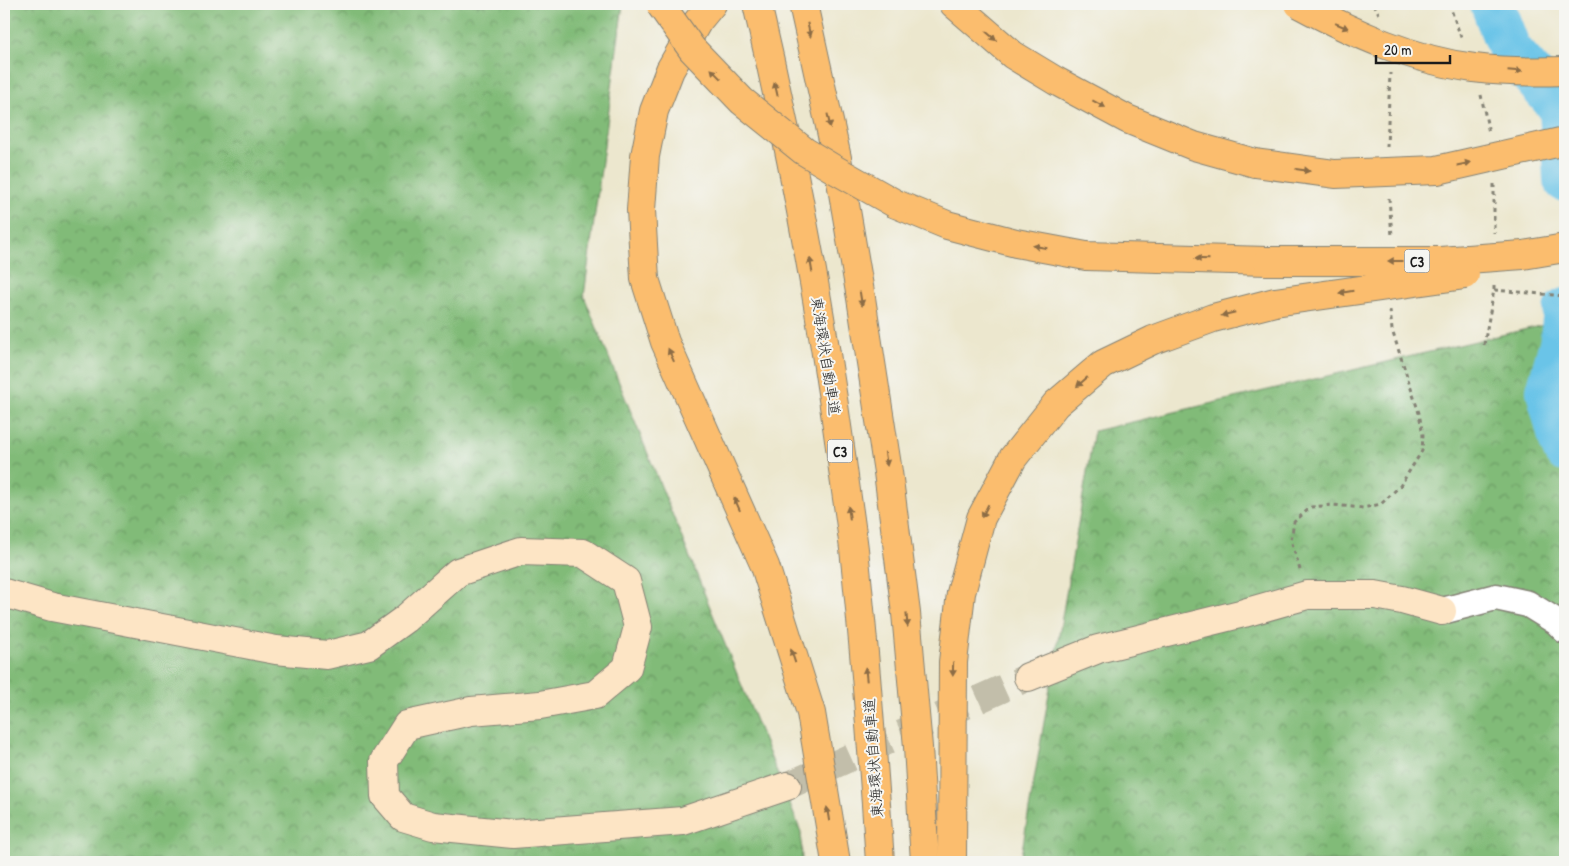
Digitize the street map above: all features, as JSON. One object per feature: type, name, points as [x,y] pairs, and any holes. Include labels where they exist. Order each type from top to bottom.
[{"type":"highway","name":"C3","points":[[660,4],[692,49],[742,101],[804,151],[896,204],[946,225],[1016,243],[1086,256],[1268,261],[1440,261],[1523,255],[1565,249]]},
{"type":"highway","points":[[712,4],[698,21],[670,70],[654,112],[645,156],[641,210],[645,279],[665,342],[765,566],[811,713],[836,862]]},
{"type":"highway","name":"東海環状自動車道","points":[[757,4],[793,166],[835,411],[854,547],[871,729],[880,862]]},
{"type":"highway","points":[[803,4],[837,158],[888,472],[906,613],[918,746],[925,862]]},
{"type":"highway","points":[[954,4],[1013,55],[1056,82],[1127,119],[1160,133],[1194,146],[1255,163],[1336,174],[1437,170],[1565,141]]},
{"type":"highway","points":[[1299,4],[1385,44],[1430,59],[1473,68],[1528,72],[1565,71]]},
{"type":"highway","name":"C3","points":[[952,862],[953,662],[961,593],[981,518],[1013,458],[1056,404],[1103,364],[1153,340],[1213,318],[1275,302],[1468,275],[1521,265],[1565,249]]},
{"type":"street","points":[[4,593],[52,607],[276,650],[327,655],[369,646],[405,619],[458,572],[521,550],[583,552],[626,581],[638,627],[627,668],[595,695],[540,705],[471,711],[407,725],[384,761],[385,796],[403,817],[433,826],[513,834],[683,821],[787,786]]},
{"type":"street","points":[[1028,677],[1098,649],[1244,613],[1306,595],[1375,595],[1442,611],[1496,597],[1528,604],[1557,622],[1565,630]]},
{"type":"path","points":[[1374,4],[1382,19]]},
{"type":"path","points":[[1388,155],[1390,71]]},
{"type":"path","points":[[1388,194],[1393,242]]},
{"type":"path","points":[[1494,290],[1565,296]]},
{"type":"path","points":[[1306,595],[1291,540],[1294,522],[1310,507],[1363,508],[1381,504],[1400,486],[1422,451],[1423,435],[1418,412],[1392,330],[1390,309]]},
{"type":"green space","points":[[4,4],[623,4],[584,296],[801,832],[802,862],[4,862]]},
{"type":"green space","points":[[1565,320],[1565,862],[1020,862],[1094,431]]},
{"type":"waterway","points":[[1492,4],[1509,49],[1561,108],[1565,180]]},
{"type":"waterway","points":[[1565,310],[1562,340],[1548,391],[1565,450]]},
{"type":"tunnel","points":[[787,786],[1028,677]]}]
